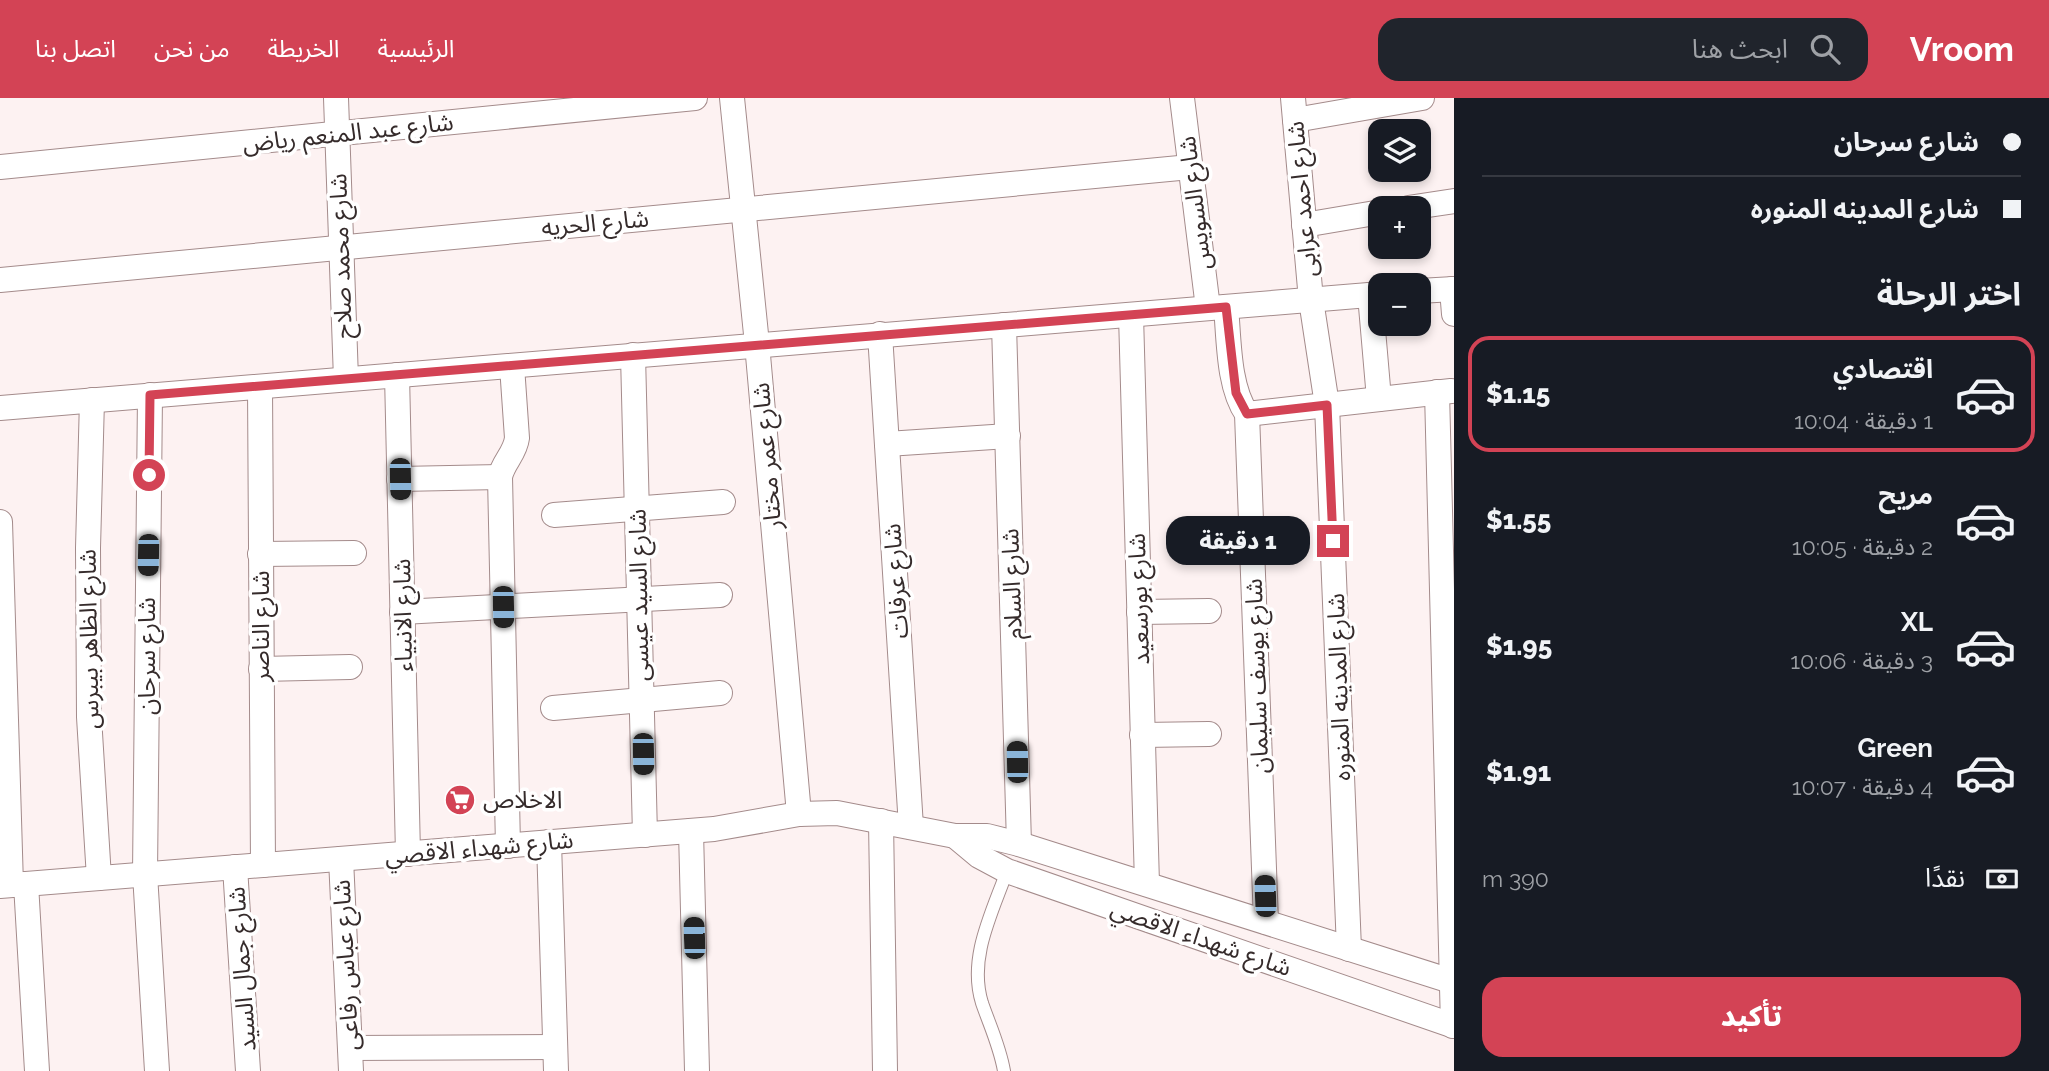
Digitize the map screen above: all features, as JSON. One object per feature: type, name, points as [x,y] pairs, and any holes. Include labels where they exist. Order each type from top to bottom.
[{"type":"street","name":"شارع محمد صلاح","points":[[336,98],[346,379]]},
{"type":"street","name":"شارع عبد المنعم رياض","points":[[0,167],[695,98]]},
{"type":"street","name":"شارع عمر مختار","points":[[732,98],[799,814]]},
{"type":"street","name":"شارع السويس","points":[[1182,98],[1190,167],[1217,308]]},
{"type":"street","points":[[1294,109],[1422,98]]},
{"type":"street","name":"شارع احمد عرابى","points":[[1294,109],[1311,300]]},
{"type":"street","name":"شارع الحريه","points":[[0,280],[1190,167]]},
{"type":"street","points":[[1431,204],[1454,201]]},
{"type":"street","points":[[1304,225],[1368,214]]},
{"type":"street","points":[[1431,290],[1453,289],[1454,314]]},
{"type":"street","points":[[0,408],[1368,296]]},
{"type":"street","name":"شارع المدينه المنوره","points":[[1311,300],[1327,405],[1349,949]]},
{"type":"street","name":"شارع يوسف سليمان","points":[[1217,308],[1236,393],[1247,414],[1266,922]]},
{"type":"street","name":"شارع بورسعيد","points":[[1131,315],[1147,884]]},
{"type":"street","name":"شارع السلام","points":[[1004,325],[1020,844]]},
{"type":"street","name":"شارع عرفات","points":[[880,334],[911,827]]},
{"type":"street","points":[[1377,336],[1379,399]]},
{"type":"street","name":"شارع السيد عيسى","points":[[633,355],[645,835]]},
{"type":"street","points":[[508,846],[500,477],[504,464],[515,450],[517,438],[512,366]]},
{"type":"street","name":"شارع الانبياء","points":[[397,375],[408,854]]},
{"type":"street","name":"شارع الناصر","points":[[260,387],[262,865]]},
{"type":"street","points":[[1247,414],[1446,391],[1454,1026]]},
{"type":"street","name":"شارع سرحان","points":[[150,395],[145,874],[157,1071]]},
{"type":"street","name":"شارع الظاهر بيبرس","points":[[92,400],[88,548],[89,717],[99,878]]},
{"type":"street","points":[[887,444],[1008,436]]},
{"type":"street","points":[[400,479],[500,477]]},
{"type":"street","points":[[555,515],[723,502]]},
{"type":"street","points":[[0,522],[12,885],[37,1071]]},
{"type":"street","points":[[260,554],[354,553]]},
{"type":"street","points":[[402,612],[720,595]]},
{"type":"street","points":[[1139,612],[1209,611]]},
{"type":"street","points":[[261,668],[350,667]]},
{"type":"street","points":[[553,708],[720,693]]},
{"type":"street","points":[[1142,735],[1209,734]]},
{"type":"street","name":"شارع شهداء الاقصي","points":[[12,885],[691,831],[737,826],[799,814],[837,813],[955,836],[987,836],[1020,844],[1453,982]]},
{"type":"street","points":[[881,821],[885,1071]]},
{"type":"street","points":[[691,831],[697,1071]]},
{"type":"street","name":"شارع شهداء الاقصي","points":[[955,836],[979,856],[1007,871],[1454,1026]]},
{"type":"street","points":[[351,1059],[555,1059],[549,842]]},
{"type":"street","name":"شارع عباس رفاعى","points":[[341,859],[351,1059]]},
{"type":"street","name":"شارع جمال السيد","points":[[235,867],[248,1071]]},
{"type":"lane","points":[[1004,1071],[997,1040],[982,1001],[978,960],[982,940],[1007,871]]},
{"type":"place","name":"الاخلاص","points":[[460,800]]},
{"type":"route","points":[[149,475],[150,395],[1226,307],[1236,393],[1247,414],[1327,405],[1333,541]]}]
